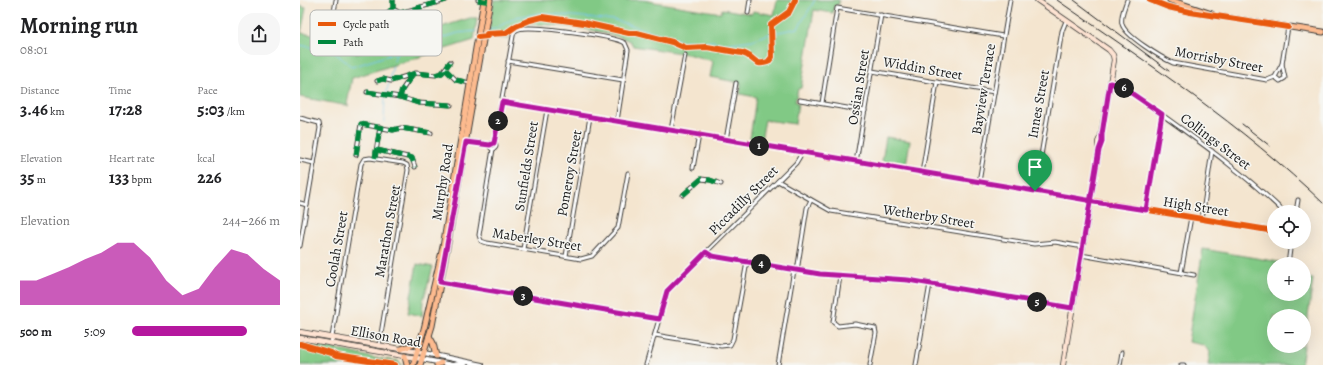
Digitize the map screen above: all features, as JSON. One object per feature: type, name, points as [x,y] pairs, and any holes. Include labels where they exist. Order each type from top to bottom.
[{"type":"main road","points":[[1037,0],[1110,50],[1113,54],[1102,142],[1099,150],[1063,365]]},
{"type":"main road","points":[[1150,0],[1181,10],[1323,32]]},
{"type":"main road","points":[[1170,0],[1213,14]]},
{"type":"main road","name":"Murphy Road","points":[[413,365],[421,342],[443,247],[464,141],[470,83],[487,1]]},
{"type":"main road","name":"Murphy Road","points":[[420,365],[429,336],[440,282],[487,1]]},
{"type":"main road","name":"Ellison Road","points":[[300,332],[422,359]]},
{"type":"main road","points":[[429,336],[433,343],[436,356]]},
{"type":"main road","name":"Ellison Road","points":[[300,338],[331,340],[424,353]]},
{"type":"main road","points":[[401,349],[421,342]]},
{"type":"main road","points":[[405,356],[407,365]]},
{"type":"street","points":[[334,10],[336,0]]},
{"type":"street","points":[[393,0],[393,9],[396,10]]},
{"type":"street","points":[[409,10],[446,0]]},
{"type":"street","points":[[478,0],[487,1]]},
{"type":"street","points":[[748,13],[750,0]]},
{"type":"street","name":"Bayview Terrace","points":[[979,182],[1010,0]]},
{"type":"street","name":"Morrisby Street","points":[[1127,0],[1122,17],[1123,26],[1130,35],[1173,63],[1264,80],[1275,77],[1282,64]]},
{"type":"street","points":[[822,103],[837,8],[1003,36]]},
{"type":"street","name":"Ossian Street","points":[[856,162],[881,16]]},
{"type":"street","name":"Innes Street","points":[[1035,191],[1062,31],[1066,20]]},
{"type":"street","points":[[490,145],[493,149],[496,146],[494,143],[508,61],[514,33],[521,28],[540,27],[620,40],[627,44],[628,50],[616,121]]},
{"type":"street","name":"Morrisby Street","points":[[1275,77],[1280,81],[1284,80],[1282,64],[1288,27]]},
{"type":"street","points":[[671,130],[685,55]]},
{"type":"street","points":[[508,61],[623,80]]},
{"type":"street","points":[[377,81],[383,79],[391,81],[413,74],[435,76],[445,70],[450,62]]},
{"type":"street","points":[[445,70],[456,80],[470,83]]},
{"type":"street","name":"Widdin Street","points":[[872,71],[994,92]]},
{"type":"street","points":[[400,97],[402,90],[413,74]]},
{"type":"street","points":[[922,173],[937,82]]},
{"type":"street","points":[[726,140],[736,83]]},
{"type":"street","name":"Collings Street","points":[[1110,83],[1121,86],[1162,114],[1258,187],[1277,205]]},
{"type":"street","points":[[367,92],[400,97],[418,103],[451,105]]},
{"type":"street","points":[[800,100],[865,111]]},
{"type":"street","name":"High Street","points":[[502,102],[1267,230]]},
{"type":"street","name":"Sunfields Street","points":[[524,249],[547,110]]},
{"type":"street","points":[[1146,210],[1162,114]]},
{"type":"street","name":"Pomeroy Street","points":[[566,256],[590,117]]},
{"type":"street","points":[[300,118],[319,123],[320,130],[300,246]]},
{"type":"street","points":[[356,155],[361,124],[431,133]]},
{"type":"street","points":[[375,158],[380,127]]},
{"type":"street","points":[[693,168],[699,135]]},
{"type":"street","points":[[464,141],[490,145],[494,143]]},
{"type":"street","name":"Maberley Street","points":[[493,149],[479,233],[480,240],[487,243],[581,259],[590,257],[616,231],[619,226],[628,173]]},
{"type":"street","points":[[377,150],[412,158],[414,167]]},
{"type":"street","points":[[1202,219],[1212,151]]},
{"type":"street","name":"Piccadilly Street","points":[[646,365],[667,291],[796,163],[802,153]]},
{"type":"street","name":"Marathon Street","points":[[363,159],[375,158],[403,163],[407,165],[408,170],[379,346]]},
{"type":"street","name":"Coolah Street","points":[[331,340],[363,159]]},
{"type":"street","points":[[300,160],[314,163]]},
{"type":"street","points":[[683,195],[701,179],[710,180],[721,184]]},
{"type":"street","name":"Wetherby Street","points":[[778,181],[831,211],[1034,244],[1055,242],[1083,247]]},
{"type":"street","points":[[778,365],[807,208],[810,200]]},
{"type":"street","points":[[1297,205],[1298,200]]},
{"type":"street","points":[[300,203],[307,204]]},
{"type":"street","points":[[1181,273],[1191,217]]},
{"type":"street","points":[[706,252],[712,256],[795,270],[840,276],[900,280],[930,284],[1072,308]]},
{"type":"street","points":[[1081,255],[1194,275]]},
{"type":"street","points":[[730,345],[733,339],[747,262]]},
{"type":"street","points":[[840,276],[832,319],[833,323],[838,326],[856,324],[875,328],[876,333],[870,365]]},
{"type":"street","points":[[440,282],[659,319]]},
{"type":"street","points":[[916,365],[930,284]]},
{"type":"street","points":[[654,335],[721,346],[730,345]]},
{"type":"street","points":[[730,345],[732,349]]},
{"type":"street","points":[[1120,365],[1122,352]]},
{"type":"street","name":"Ellison Road","points":[[424,353],[482,365]]},
{"type":"street","name":"Ellison Road","points":[[422,359],[439,364],[452,365],[469,363]]},
{"type":"green space","points":[[494,0],[642,0],[721,13],[722,9],[752,14],[753,11],[774,15],[777,0],[839,0],[839,4],[834,6],[833,13],[814,10],[801,88],[798,89],[795,102],[798,103],[795,124],[765,120],[761,140],[750,138],[756,97],[740,94],[741,83],[710,77],[713,61],[687,54],[633,46],[631,42],[609,34],[593,30],[557,25],[540,24],[517,27],[513,29],[508,39],[488,36]]},
{"type":"green space","points":[[300,6],[306,8],[301,33],[310,35],[310,56],[423,56],[352,78],[347,104],[349,106],[300,97]]},
{"type":"green space","points":[[470,18],[477,18],[474,40],[442,50],[442,27]]},
{"type":"green space","points":[[886,137],[910,141],[906,165],[882,161]]},
{"type":"green space","points":[[1203,249],[1267,260],[1267,301],[1310,301],[1309,309],[1267,309],[1267,353],[1303,353],[1301,365],[1208,365],[1210,352],[1203,345],[1188,342]]},
{"type":"green space","points":[[417,264],[433,267],[423,301],[422,316],[408,313]]},
{"type":"green space","points":[[1311,279],[1313,279],[1311,294]]},
{"type":"green space","points":[[300,340],[374,358],[398,361],[402,365],[300,365]]},
{"type":"waterway","points":[[488,30],[495,29],[516,17],[542,13],[614,20],[679,40],[703,42],[713,41],[723,44],[753,40],[769,34],[798,28],[815,0]]},
{"type":"waterway","points":[[442,38],[458,33],[476,31]]},
{"type":"waterway","points":[[300,45],[310,47]]},
{"type":"waterway","points":[[339,56],[352,67],[386,56]]},
{"type":"waterway","points":[[394,61],[395,56]]},
{"type":"waterway","points":[[390,78],[393,66]]},
{"type":"waterway","points":[[386,94],[389,83]]},
{"type":"waterway","points":[[384,122],[385,98]]},
{"type":"railway","points":[[1057,0],[1194,96],[1227,121],[1260,147],[1323,203]]},
{"type":"railway","points":[[1074,0],[1169,71]]},
{"type":"railway","points":[[1242,124],[1270,146]]},
{"type":"marked path","points":[[393,0],[393,9],[395,10]]},
{"type":"marked path","points":[[411,10],[446,0]]},
{"type":"marked path","points":[[478,0],[490,2]]},
{"type":"marked path","points":[[377,81],[383,79],[391,81],[416,73],[435,75],[442,73],[450,62]]},
{"type":"marked path","points":[[445,69],[456,80],[470,83]]},
{"type":"marked path","points":[[400,97],[402,90],[413,74]]},
{"type":"marked path","points":[[367,92],[400,97],[418,103],[451,105]]},
{"type":"marked path","points":[[356,155],[361,124],[393,130],[401,128],[431,133]]},
{"type":"marked path","points":[[375,158],[380,127]]},
{"type":"marked path","points":[[377,150],[412,158],[415,167]]},
{"type":"marked path","points":[[683,195],[701,179],[710,180],[721,184]]},
{"type":"cycle path","points":[[478,37],[487,36],[487,34],[506,33],[516,26],[542,17],[584,23],[629,33],[637,33],[672,42],[686,48],[707,47],[742,53],[759,63],[763,63],[768,62],[772,57],[771,25],[789,12],[795,0]]},
{"type":"cycle path","points":[[1150,0],[1168,7],[1190,12],[1288,27]]},
{"type":"cycle path","points":[[502,102],[1267,230]]},
{"type":"cycle path","points":[[300,344],[331,353],[336,356],[395,365]]},
{"type":"route","points":[[1035,191],[502,102],[494,143],[491,143],[490,145],[466,142],[440,282],[659,319],[667,291],[706,252],[712,256],[809,272],[830,275],[908,280],[1072,308],[1080,266],[1081,255],[1091,201],[1099,150],[1102,142],[1110,83],[1118,84],[1162,114],[1146,210],[1094,202],[1091,201],[1087,200],[1035,191]]}]
